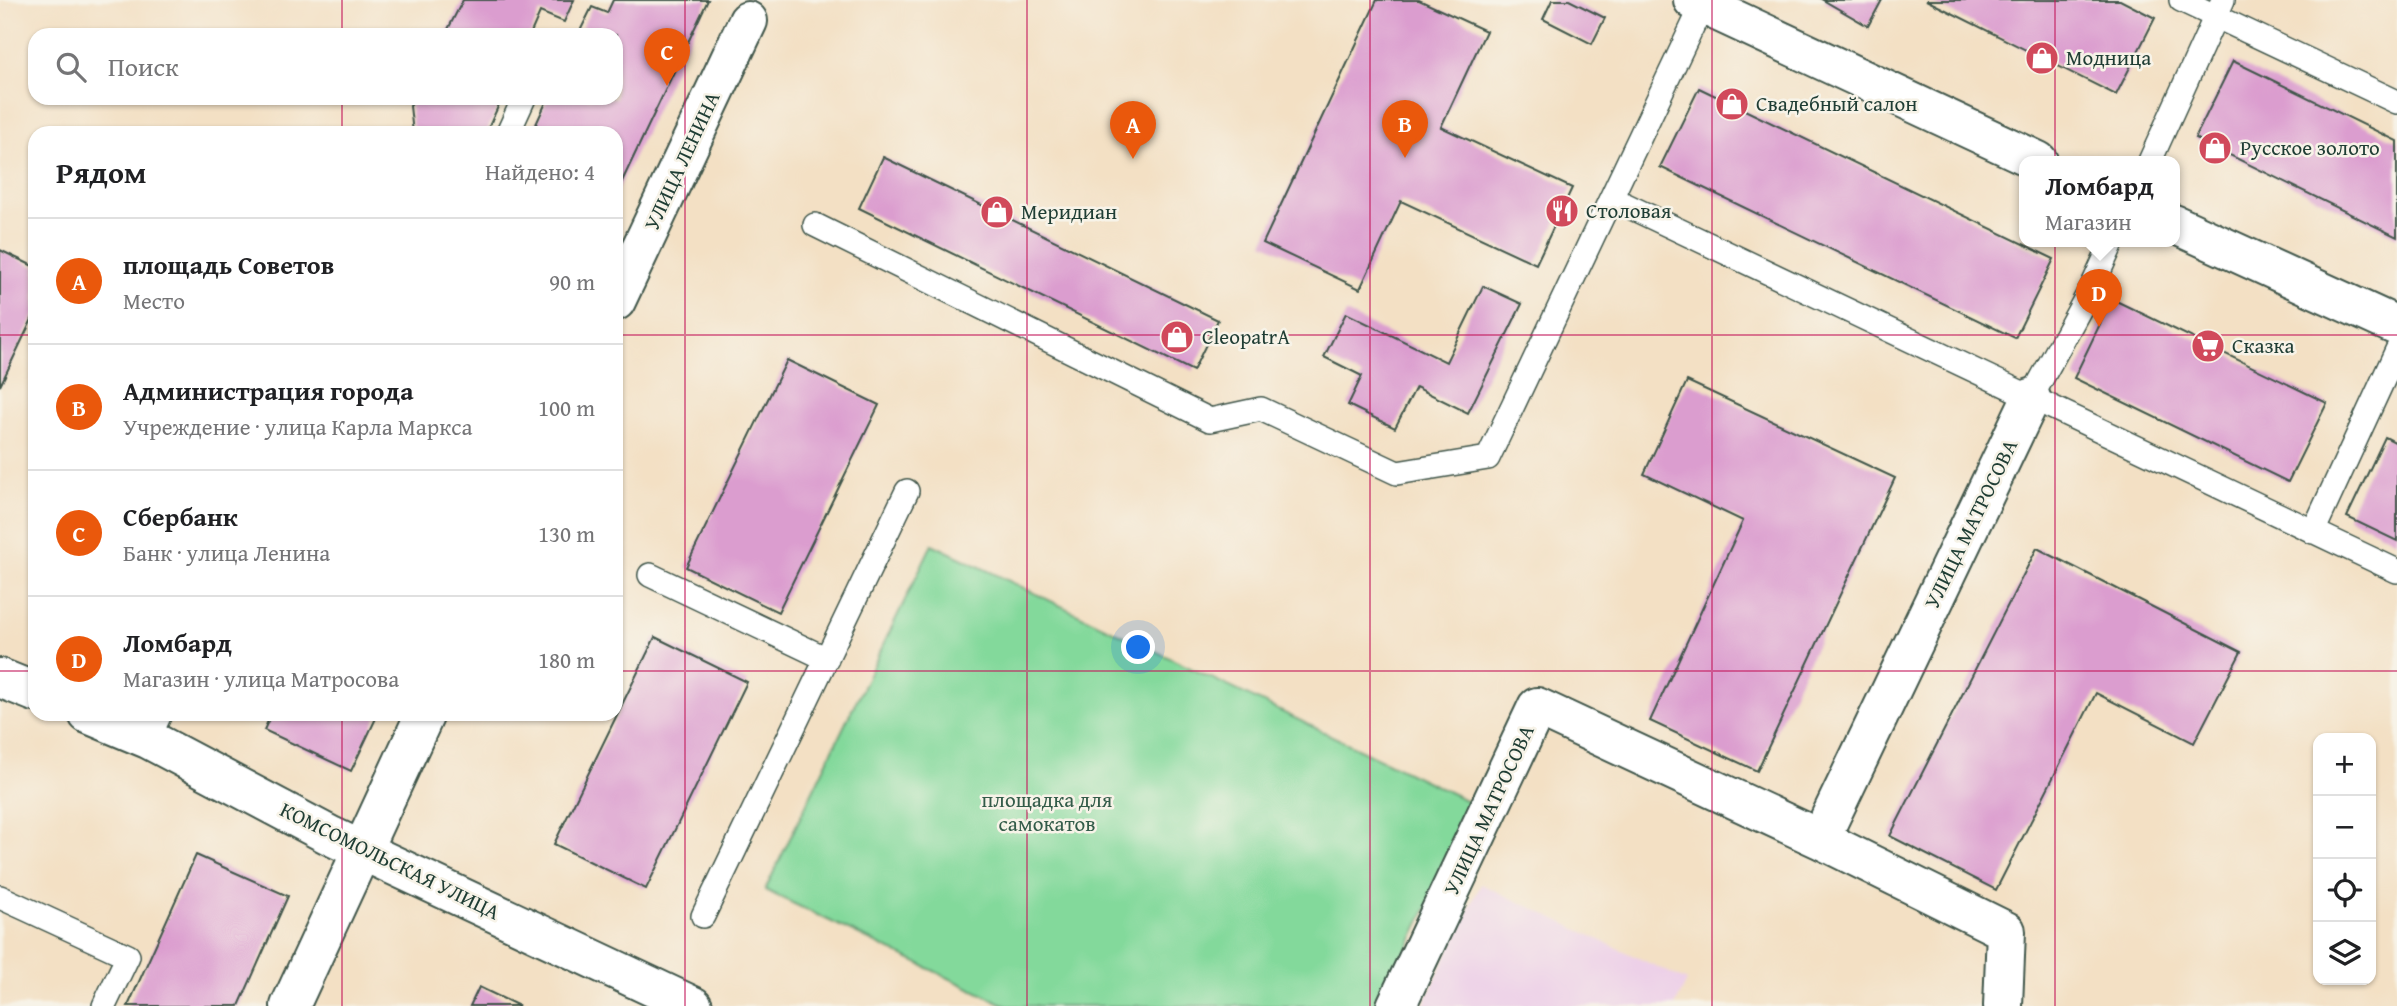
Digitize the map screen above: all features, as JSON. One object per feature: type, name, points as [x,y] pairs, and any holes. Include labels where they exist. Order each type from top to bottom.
[{"type":"street","points":[[1698,2],[2027,156]]},
{"type":"street","name":"УЛИЦА ЛЕНИНА","points":[[623,286],[748,21]]},
{"type":"street","points":[[2180,227],[2397,326]]},
{"type":"street","name":"УЛИЦА МАТРОСОВА","points":[[1821,839],[2031,398]]},
{"type":"street","points":[[0,678],[28,689]]},
{"type":"street","name":"УЛИЦА МАТРОСОВА","points":[[1396,1006],[1537,707],[1821,839],[2006,930],[2003,1006]]},
{"type":"street","name":"КОМСОМОЛЬСКАЯ УЛИЦА","points":[[126,721],[154,726],[363,851],[693,1006]]},
{"type":"street","points":[[290,1006],[422,721]]},
{"type":"lane","points":[[2181,0],[2220,8],[2397,103]]},
{"type":"lane","points":[[815,225],[1210,420],[1261,409],[1396,473],[1488,458],[1611,198],[1698,2]]},
{"type":"lane","points":[[2152,156],[2220,8]]},
{"type":"lane","points":[[511,126],[521,105]]},
{"type":"lane","points":[[1611,198],[2397,571]]},
{"type":"lane","points":[[2031,398],[2092,287],[2110,247]]},
{"type":"lane","points":[[2313,532],[2397,350]]},
{"type":"lane","points":[[703,916],[907,491]]},
{"type":"lane","points":[[650,575],[827,659]]},
{"type":"lane","points":[[0,897],[128,956],[104,1006]]},
{"type":"shaded area","points":[[1481,884],[1687,981],[1675,1006],[1423,1006]]},
{"type":"green space","name":"площадка для самокатов","points":[[932,544],[1476,805],[1380,1006],[1007,1006],[765,890]]},
{"type":"building","points":[[463,0],[574,0],[564,22],[540,12],[533,28],[449,28]]},
{"type":"building","points":[[613,0],[708,0],[623,179],[623,126],[535,126],[545,105],[623,105],[623,28],[582,28],[592,7],[607,13]]},
{"type":"building","points":[[1377,0],[1419,0],[1486,31],[1441,127],[1572,188],[1536,264],[1401,201],[1360,289],[1263,243]]},
{"type":"building","points":[[1552,0],[1569,0],[1605,18],[1592,44],[1543,19]]},
{"type":"building","points":[[1823,0],[1882,0],[1868,26]]},
{"type":"building","points":[[1926,0],[2120,0],[2155,18],[2116,95]]},
{"type":"building","points":[[2233,61],[2397,141],[2397,237],[2195,138]]},
{"type":"building","points":[[1699,88],[2019,242],[2019,247],[2029,247],[2054,259],[2015,338],[1660,167]]},
{"type":"building","points":[[499,105],[489,126],[412,126],[410,106]]},
{"type":"building","points":[[883,157],[1218,320],[1193,371],[859,208]]},
{"type":"building","points":[[0,250],[28,264],[28,328],[0,386]]},
{"type":"building","points":[[1483,286],[1522,304],[1468,413],[1416,387],[1395,428],[1348,405],[1362,376],[1324,357],[1346,313],[1446,362]]},
{"type":"building","points":[[2112,299],[2327,403],[2288,482],[2074,378]]},
{"type":"building","points":[[787,360],[879,405],[778,612],[686,567]]},
{"type":"building","points":[[1687,381],[1895,478],[1757,771],[1650,721],[1743,521],[1644,474]]},
{"type":"building","points":[[2385,437],[2397,443],[2397,541],[2347,517]]},
{"type":"building","points":[[2037,548],[2241,652],[2194,743],[2096,693],[1996,890],[1890,836]]},
{"type":"building","points":[[655,637],[747,682],[646,889],[554,844],[614,721],[623,721],[623,703]]},
{"type":"building","points":[[268,721],[375,721],[351,771],[264,730]]},
{"type":"building","points":[[196,855],[288,896],[239,1006],[128,1006]]},
{"type":"building","points":[[479,987],[519,1006],[470,1006]]},
{"type":"place","name":"Модница","points":[[2042,58]]},
{"type":"place","name":"Сбербанк","points":[[667,86]]},
{"type":"place","name":"Свадебный салон","points":[[1732,104]]},
{"type":"place","name":"Русское золото","points":[[2215,148]]},
{"type":"place","name":"Администрация города","points":[[1405,158]]},
{"type":"place","name":"площадь Советов","points":[[1133,159]]},
{"type":"place","name":"Столовая","points":[[1562,211]]},
{"type":"place","name":"Меридиан","points":[[997,212]]},
{"type":"place","name":"Ломбард","points":[[2099,327]]},
{"type":"place","name":"CleopatrA","points":[[1177,337]]},
{"type":"place","name":"Сказка","points":[[2208,346]]}]
